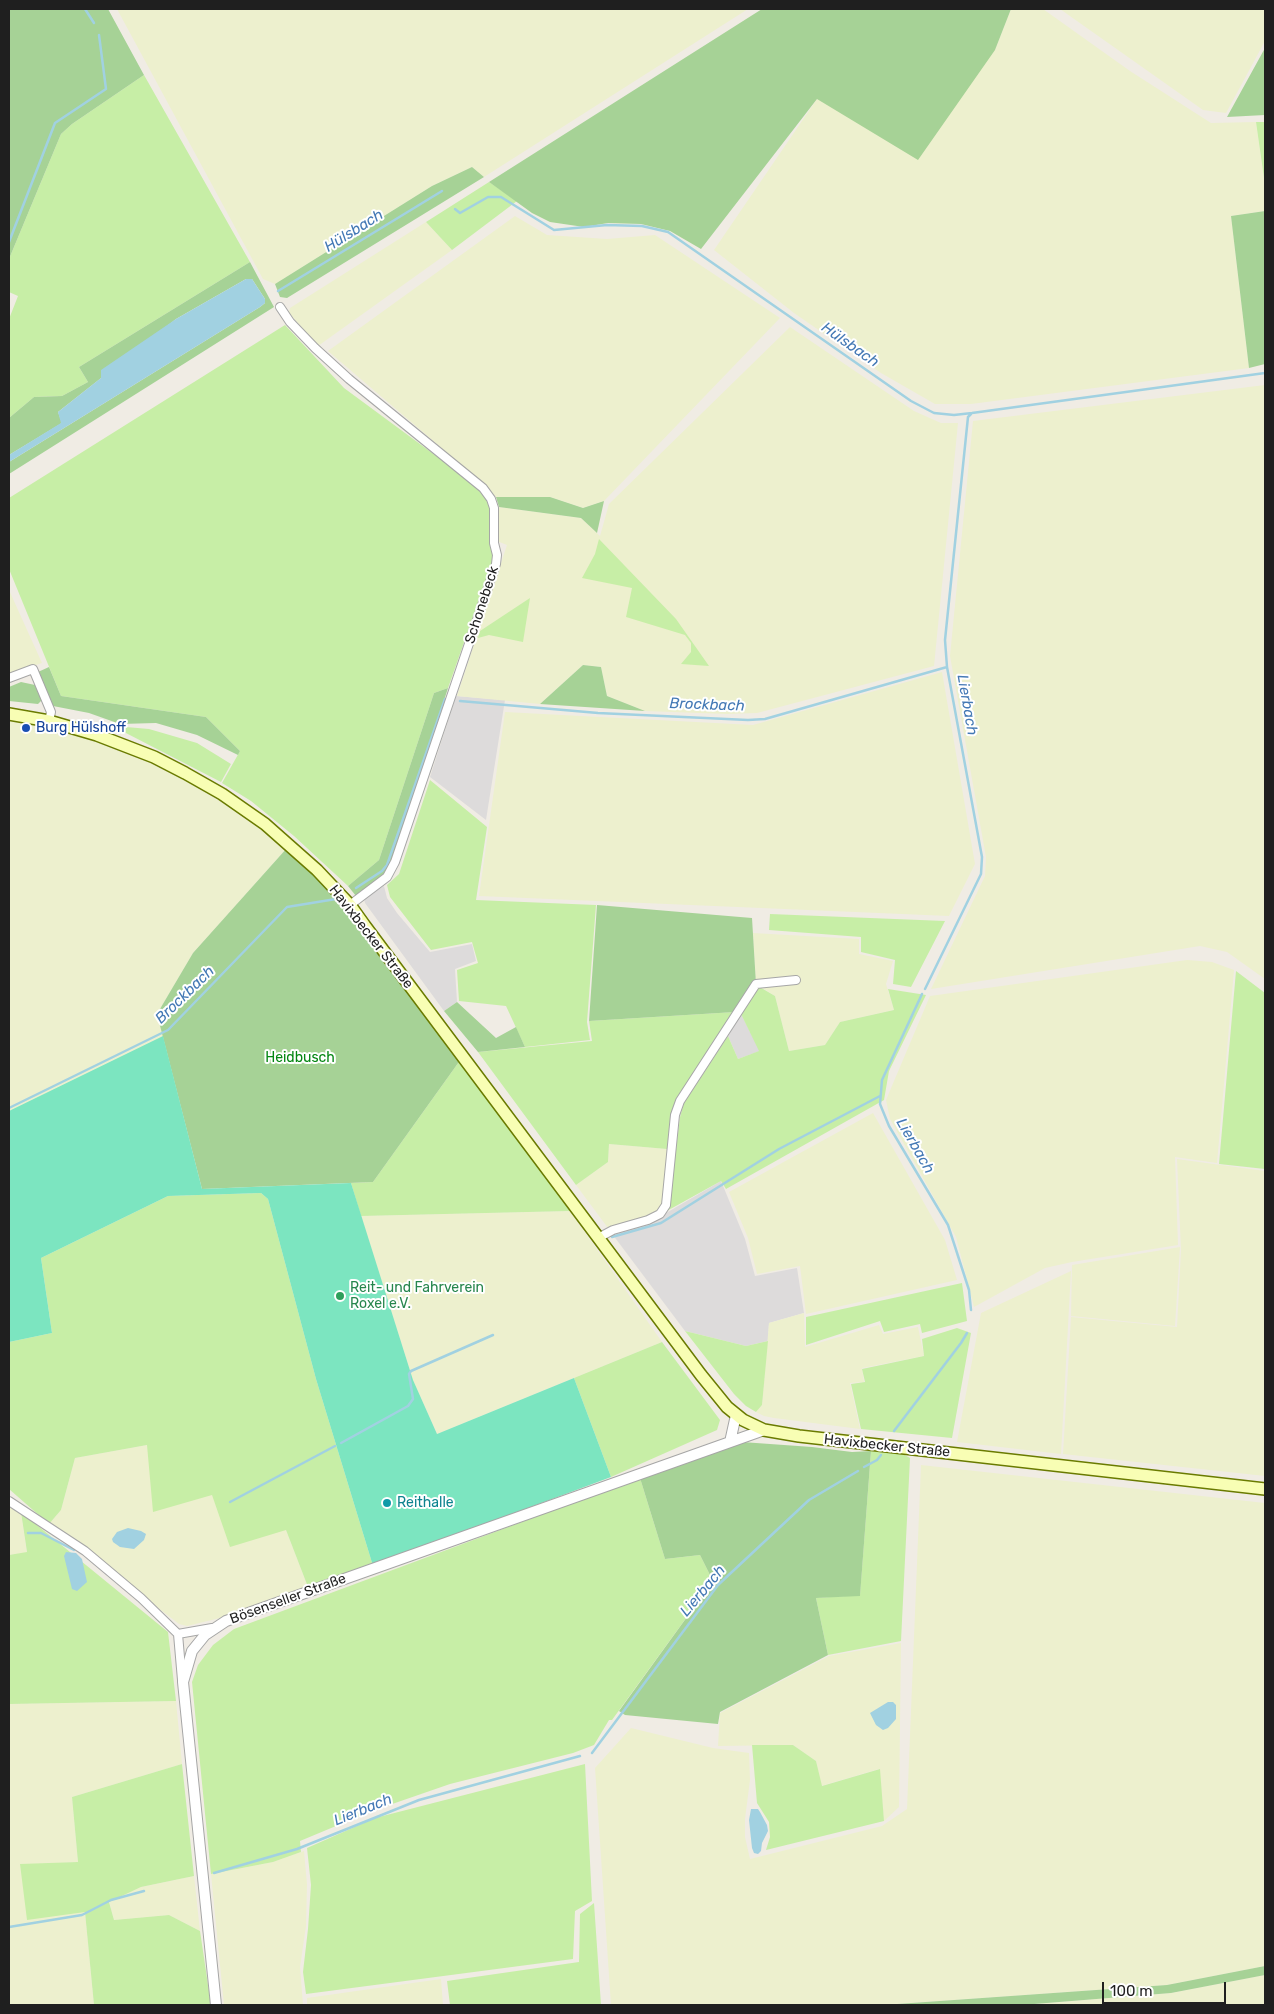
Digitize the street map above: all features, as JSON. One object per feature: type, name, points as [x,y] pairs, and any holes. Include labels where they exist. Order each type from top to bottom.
[{"type":"main road","name":"Havixbecker Straße","points":[[9,714],[49,722],[123,744],[177,769],[222,794],[265,824],[290,845],[350,905],[701,1375],[736,1415],[764,1430],[799,1436],[1265,1489]]},
{"type":"street","name":"Schonebeck","points":[[280,307],[297,328],[349,379],[483,488],[491,499],[494,508],[496,564],[395,862],[387,877],[350,905]]},
{"type":"street","points":[[9,678],[33,669],[51,712],[49,722]]},
{"type":"street","points":[[598,1238],[613,1230],[648,1220],[660,1214],[666,1206],[675,1115],[680,1101],[756,984],[796,980]]},
{"type":"street","points":[[730,1442],[736,1415]]},
{"type":"street","name":"Bösenseller Straße","points":[[216,2005],[183,1682],[192,1651],[213,1628],[226,1621],[764,1430]]},
{"type":"street","points":[[9,1501],[85,1551],[141,1598],[178,1634],[183,1682]]},
{"type":"street","points":[[178,1634],[213,1628]]},
{"type":"shaded area","points":[[456,696],[505,700],[486,820],[430,777]]},
{"type":"shaded area","points":[[384,886],[387,898],[397,913],[430,952],[472,944],[476,961],[455,969],[457,1002],[444,1011],[365,903],[364,898]]},
{"type":"shaded area","points":[[741,1014],[760,1051],[738,1059],[728,1036]]},
{"type":"shaded area","points":[[721,1181],[745,1239],[755,1276],[797,1268],[804,1313],[769,1323],[768,1341],[746,1346],[685,1331],[613,1235],[649,1223]]},
{"type":"green space","points":[[9,9],[108,9],[144,75],[72,124],[61,134],[9,259]]},
{"type":"green space","points":[[117,9],[748,9],[484,177],[472,167],[432,186],[275,284],[263,279]]},
{"type":"green space","points":[[762,9],[1011,9],[995,50],[918,160],[817,99],[701,249],[670,231],[641,224],[608,223],[584,227],[550,222],[532,213],[489,182]]},
{"type":"green space","points":[[1011,9],[1043,9],[1130,71],[1211,123],[1256,122],[1265,185],[1265,211],[1231,216],[1249,368],[971,404],[935,404],[881,373],[794,313],[714,250],[817,99],[995,50]]},
{"type":"green space","points":[[1060,9],[1265,9],[1265,41],[1226,113],[1203,110]]},
{"type":"green space","points":[[1265,48],[1265,115],[1227,117]]},
{"type":"green space","points":[[144,75],[250,262],[79,367],[88,382],[62,396],[34,397],[9,418],[9,319],[18,296],[9,292],[9,259],[61,134],[72,124]]},
{"type":"green space","points":[[1256,122],[1265,122],[1265,185]]},
{"type":"green space","points":[[472,167],[484,177],[287,298],[280,297],[275,284],[432,186]]},
{"type":"green space","points":[[489,182],[517,201],[452,250],[426,222]]},
{"type":"green space","points":[[1265,211],[1265,364],[1249,368],[1231,216]]},
{"type":"green space","points":[[515,216],[547,235],[607,239],[655,235],[780,318],[604,501],[583,508],[550,497],[496,497],[486,486],[328,351]]},
{"type":"green space","points":[[426,222],[452,250],[318,346],[289,313],[290,308]]},
{"type":"green space","points":[[250,262],[274,307],[9,474],[9,462],[260,307],[265,303],[265,299],[252,279],[246,279],[176,319],[58,412],[62,423],[9,455],[9,418],[34,397],[62,396],[88,382],[79,367]]},
{"type":"green space","points":[[285,325],[344,388],[481,489],[489,501],[492,519],[494,557],[448,688],[434,693],[379,860],[348,886],[294,836],[251,801],[222,783],[240,751],[206,717],[61,696],[9,569],[9,498]]},
{"type":"green space","points":[[790,327],[914,411],[941,423],[958,423],[934,666],[757,713],[727,714],[645,711],[607,696],[601,667],[583,665],[540,704],[457,696],[507,545],[497,541],[499,507],[581,518],[600,536],[609,504]]},
{"type":"green space","points":[[1265,385],[1265,979],[1227,952],[1200,946],[931,989],[985,876],[986,857],[950,656],[973,421]]},
{"type":"green space","points":[[496,497],[550,497],[583,508],[604,501],[597,533],[581,518],[499,507]]},
{"type":"green space","points":[[599,539],[676,619],[709,666],[681,664],[691,652],[691,643],[685,635],[626,617],[632,588],[582,578],[595,554]]},
{"type":"green space","points":[[9,590],[42,663],[9,674]]},
{"type":"green space","points":[[530,598],[523,642],[489,635],[478,638],[480,631]]},
{"type":"green space","points":[[583,665],[601,667],[607,696],[645,711],[540,704]]},
{"type":"green space","points":[[49,667],[61,696],[206,717],[240,751],[238,755],[197,735],[156,723],[120,724],[89,713],[53,706],[38,672]]},
{"type":"green space","points":[[942,672],[975,864],[949,916],[479,896],[505,712],[753,725]]},
{"type":"green space","points":[[21,682],[35,685],[42,700],[38,704],[9,701],[9,687]]},
{"type":"green space","points":[[448,688],[390,867],[385,875],[356,896],[348,886],[379,860],[434,693]]},
{"type":"green space","points":[[9,717],[56,726],[118,747],[184,776],[238,809],[287,848],[193,953],[157,1014],[163,1036],[9,1111]]},
{"type":"green space","points":[[126,727],[149,729],[197,743],[231,764],[221,782],[122,731]]},
{"type":"green space","points":[[430,780],[487,827],[476,900],[596,905],[587,1022],[590,1040],[525,1047],[506,1006],[459,1001],[457,970],[478,963],[472,942],[431,950],[390,897],[387,885],[399,874]]},
{"type":"green space","name":"Heidbusch","points":[[287,848],[347,908],[461,1059],[373,1182],[202,1189],[157,1014],[193,953]]},
{"type":"green space","points":[[597,905],[752,918],[756,984],[735,1012],[589,1021]]},
{"type":"green space","points":[[770,914],[945,921],[911,987],[893,984],[895,960],[861,952],[861,937],[769,930]]},
{"type":"green space","points":[[753,933],[859,939],[859,954],[893,961],[886,984],[894,1010],[840,1022],[825,1045],[789,1051],[775,996],[756,984]]},
{"type":"green space","points":[[1187,960],[1212,962],[1234,970],[1217,1163],[1175,1157],[1178,1245],[1045,1268],[974,1307],[956,1237],[890,1119],[886,1100],[930,996]]},
{"type":"green space","points":[[1236,971],[1265,993],[1265,1169],[1219,1164]]},
{"type":"green space","points":[[758,986],[775,996],[789,1051],[825,1045],[840,1022],[894,1010],[888,989],[926,995],[889,1071],[884,1100],[726,1189],[721,1181],[665,1212],[669,1206],[680,1117],[684,1103],[728,1036],[738,1059],[759,1051],[741,1014]]},
{"type":"green space","points":[[457,1002],[496,1038],[516,1027],[525,1047],[478,1052],[444,1011]]},
{"type":"green space","points":[[735,1012],[676,1099],[671,1114],[667,1149],[609,1144],[608,1162],[576,1185],[478,1052],[592,1041],[589,1021]]},
{"type":"green space","name":"Reit- und Fahrverein Roxel e.V.","points":[[163,1036],[202,1189],[351,1183],[413,1380],[437,1434],[574,1378],[611,1477],[373,1566],[316,1379],[268,1199],[261,1193],[168,1196],[41,1258],[52,1333],[9,1342],[9,1111]]},
{"type":"green space","points":[[461,1059],[570,1211],[361,1216],[351,1183],[373,1182]]},
{"type":"green space","points":[[873,1113],[945,1240],[957,1280],[806,1314],[800,1266],[757,1274],[748,1238],[729,1192]]},
{"type":"green space","points":[[609,1144],[667,1149],[662,1204],[658,1212],[608,1228],[576,1185],[608,1162]]},
{"type":"green space","points":[[1177,1159],[1265,1171],[1265,1476],[1063,1454],[1071,1317],[1177,1327],[1181,1250]]},
{"type":"green space","points":[[261,1193],[268,1199],[316,1379],[373,1566],[308,1587],[286,1530],[230,1547],[212,1495],[153,1512],[147,1445],[75,1458],[61,1510],[49,1524],[9,1489],[9,1342],[52,1333],[41,1258],[168,1196]]},
{"type":"green space","points":[[570,1211],[662,1342],[437,1434],[413,1380],[361,1216]]},
{"type":"green space","points":[[1180,1247],[1175,1326],[1071,1316],[1072,1265]]},
{"type":"green space","points":[[1071,1271],[1061,1454],[957,1442],[981,1313]]},
{"type":"green space","points":[[962,1283],[967,1321],[922,1333],[920,1324],[884,1332],[880,1321],[806,1345],[806,1317]]},
{"type":"green space","points":[[804,1313],[805,1347],[879,1325],[883,1334],[918,1327],[924,1356],[862,1368],[864,1382],[850,1383],[860,1429],[774,1418],[756,1412],[762,1405],[769,1323]]},
{"type":"green space","points":[[957,1328],[971,1333],[952,1438],[861,1429],[851,1384],[865,1382],[862,1369],[924,1356],[922,1339]]},
{"type":"green space","points":[[685,1331],[746,1346],[768,1341],[762,1405],[756,1412],[746,1406],[734,1394]]},
{"type":"green space","points":[[662,1342],[720,1420],[717,1430],[611,1477],[574,1378]]},
{"type":"green space","points":[[742,1442],[852,1452],[871,1451],[860,1596],[816,1598],[828,1655],[720,1712],[718,1724],[625,1715],[619,1711],[713,1581],[700,1555],[665,1559],[640,1478]]},
{"type":"green space","points":[[147,1445],[213,1495],[286,1530],[308,1587],[224,1617],[187,1626],[179,1624],[49,1524],[61,1510],[75,1458]]},
{"type":"green space","points":[[871,1451],[903,1454],[910,1458],[901,1641],[828,1655],[816,1598],[860,1595]]},
{"type":"green space","points":[[921,1465],[1265,1503],[1265,1966],[1167,1985],[883,2005],[611,2005],[595,1768],[631,1728],[713,1748],[749,1753],[750,1780],[745,1819],[745,1837],[750,1859],[882,1826],[907,1809]]},
{"type":"green space","points":[[640,1478],[665,1559],[700,1555],[713,1581],[612,1720],[609,1720],[594,1745],[573,1753],[450,1784],[372,1811],[300,1841],[301,1852],[273,1862],[211,1874],[192,1682],[198,1665],[213,1645],[234,1629]]},
{"type":"green space","points":[[9,1504],[21,1512],[27,1553],[9,1555]]},
{"type":"green space","points":[[21,1512],[168,1632],[176,1701],[9,1704],[9,1555],[27,1552]]},
{"type":"green space","points":[[901,1643],[899,1807],[884,1821],[879,1769],[821,1786],[816,1761],[793,1745],[718,1746],[720,1713],[829,1656]]},
{"type":"green space","points":[[176,1701],[182,1764],[72,1797],[78,1862],[20,1865],[85,1912],[94,2005],[9,2005],[9,1704]]},
{"type":"green space","points":[[752,1745],[793,1745],[816,1761],[822,1786],[880,1769],[884,1821],[766,1850],[770,1837],[769,1822],[757,1803]]},
{"type":"green space","points":[[182,1764],[194,1876],[141,1887],[109,1902],[114,1920],[169,1915],[200,1931],[211,2005],[94,2005],[85,1912],[27,1920],[20,1864],[78,1862],[72,1797]]},
{"type":"green space","points":[[585,1764],[592,1901],[575,1911],[573,1959],[306,1994],[303,1972],[311,1885],[307,1848],[375,1818]]},
{"type":"green space","points":[[304,1851],[307,1884],[306,1926],[300,1967],[303,2005],[224,2005],[211,1874],[273,1862]]},
{"type":"green space","points":[[194,1876],[200,1931],[169,1915],[114,1920],[109,1901],[141,1887]]},
{"type":"green space","points":[[594,1903],[601,2005],[450,2005],[447,1981],[579,1962],[580,1914]]},
{"type":"green space","points":[[1265,1966],[1265,1975],[1171,1993],[1022,2005],[883,2005],[1167,1985]]},
{"type":"green space","points":[[1265,1975],[1265,2005],[1022,2005],[1171,1993]]},
{"type":"green space","points":[[441,1979],[443,2005],[307,2005],[307,1998]]},
{"type":"water","points":[[246,279],[252,279],[265,299],[265,303],[260,307],[9,462],[9,455],[61,423],[58,412],[101,378],[101,370],[176,319]]},
{"type":"water","points":[[128,1528],[146,1534],[144,1540],[134,1549],[120,1547],[112,1539],[117,1532]]},
{"type":"water","points":[[66,1552],[76,1553],[82,1559],[87,1582],[77,1591],[72,1589],[64,1556]]},
{"type":"water","points":[[888,1702],[893,1702],[896,1705],[896,1719],[888,1728],[883,1730],[876,1725],[870,1713]]},
{"type":"water","points":[[751,1809],[758,1809],[767,1825],[768,1831],[762,1843],[761,1851],[758,1854],[754,1853],[752,1848],[749,1820]]},
{"type":"waterway","points":[[85,9],[94,23]]},
{"type":"waterway","points":[[9,242],[55,123],[106,89],[99,35]]},
{"type":"waterway","name":"Hülsbach","points":[[278,291],[442,191]]},
{"type":"waterway","name":"Hülsbach","points":[[455,209],[460,213],[488,197],[501,197],[554,230],[607,225],[642,226],[668,232],[911,401],[934,413],[954,415],[972,413],[1265,373]]},
{"type":"waterway","name":"Lierbach","points":[[925,989],[981,874],[982,857],[947,667],[945,640],[968,417],[971,414]]},
{"type":"waterway","name":"Brockbach","points":[[460,701],[598,713],[748,720],[765,719],[947,667]]},
{"type":"waterway","name":"Brockbach","points":[[356,888],[382,871],[387,865],[445,699]]},
{"type":"waterway","name":"Brockbach","points":[[9,1108],[168,1030],[287,907],[336,899]]},
{"type":"waterway","name":"Lierbach","points":[[922,994],[882,1080],[880,1104],[889,1126],[948,1225],[969,1290],[971,1310]]},
{"type":"waterway","points":[[612,1237],[661,1223],[779,1149],[880,1096]]},
{"type":"waterway","name":"Lierbach","points":[[894,1431],[967,1333]]},
{"type":"waterway","points":[[341,1443],[408,1406],[413,1399],[409,1374],[411,1371],[493,1335]]},
{"type":"waterway","points":[[230,1502],[335,1446]]},
{"type":"waterway","name":"Lierbach","points":[[864,1467],[877,1460],[881,1455]]},
{"type":"waterway","name":"Lierbach","points":[[592,1753],[718,1585],[809,1500],[858,1471]]},
{"type":"waterway","points":[[28,1533],[41,1533],[74,1550]]},
{"type":"waterway","name":"Lierbach","points":[[214,1873],[297,1849],[419,1800],[580,1756]]},
{"type":"waterway","name":"Lierbach","points":[[9,1927],[82,1915],[111,1900],[144,1891]]},
{"type":"place","name":"Burg Hülshoff","points":[[26,728]]},
{"type":"place","name":"Reit- und Fahrverein Roxel e.V.","points":[[340,1296]]},
{"type":"place","name":"Reithalle","points":[[387,1503]]}]
